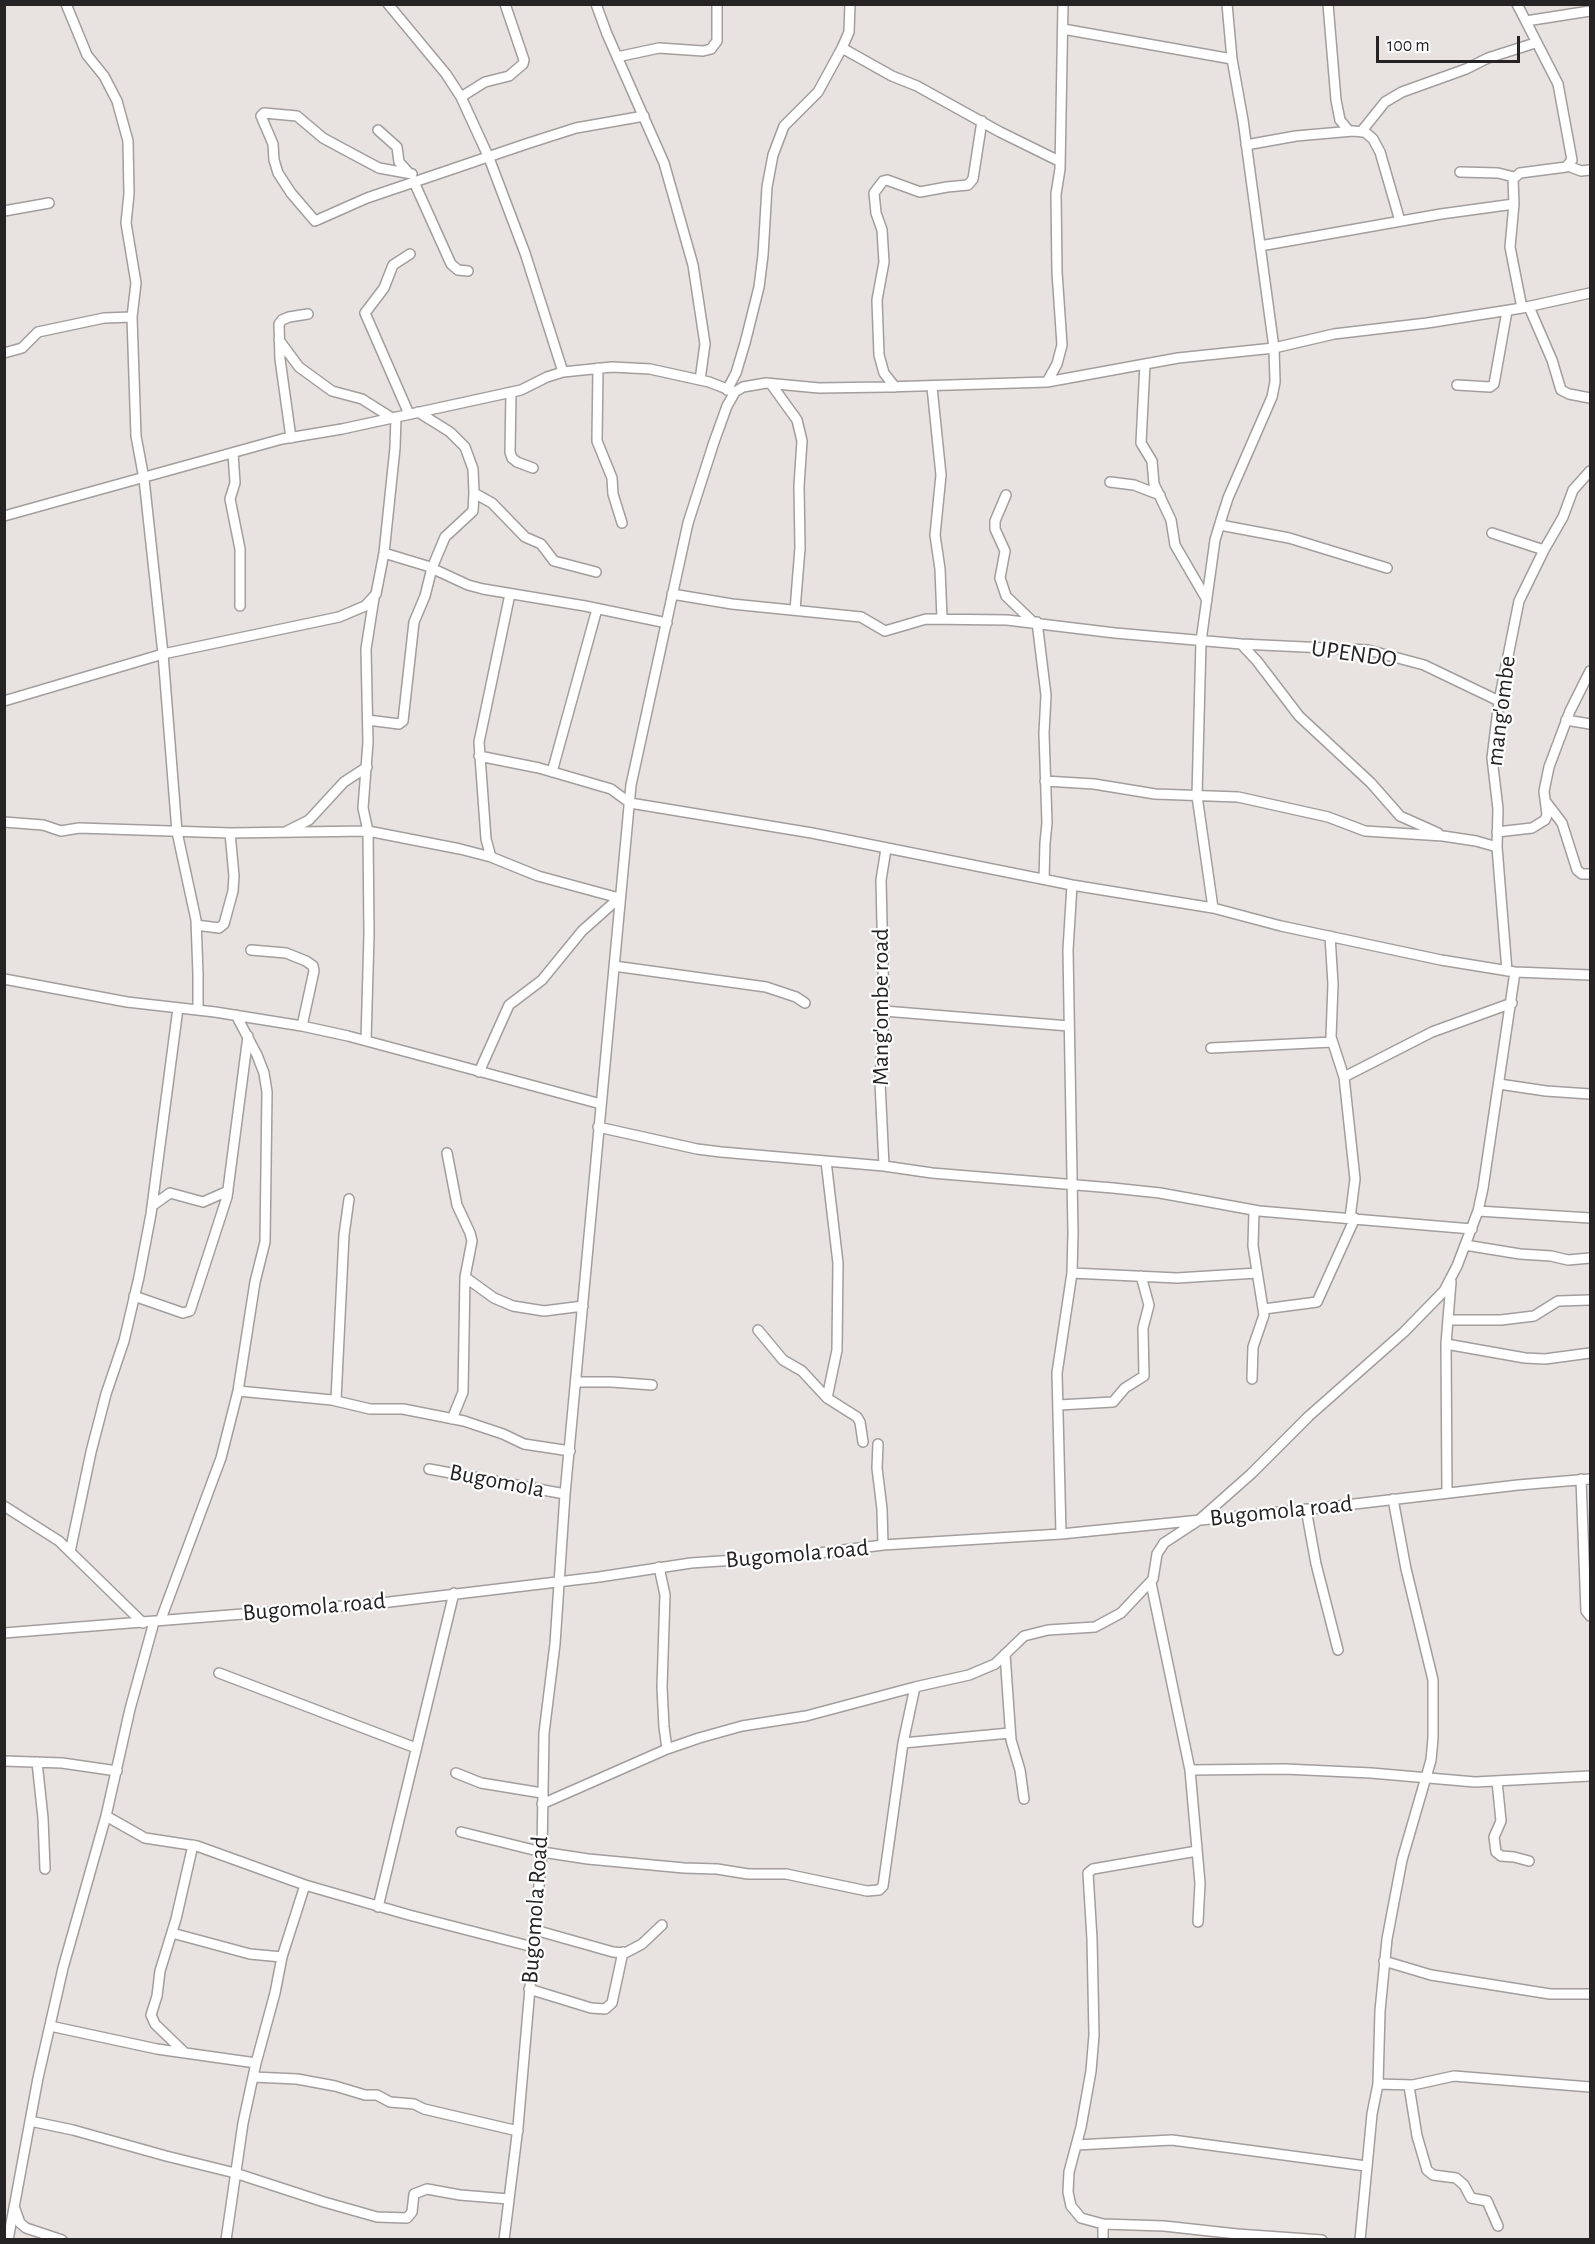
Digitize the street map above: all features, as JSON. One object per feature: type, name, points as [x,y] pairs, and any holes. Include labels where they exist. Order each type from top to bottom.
[{"type":"street","points":[[66,4],[87,55],[104,76],[117,101],[128,141],[129,194],[126,228],[136,283],[132,317],[136,436],[144,479],[164,654],[177,832],[196,925],[198,1010]]},
{"type":"street","points":[[388,4],[446,74],[461,97],[489,158],[525,253],[564,372]]},
{"type":"street","points":[[461,97],[485,82],[509,76],[523,64],[524,60],[505,4]]},
{"type":"street","points":[[596,4],[664,163],[696,275],[705,344],[700,380]]},
{"type":"street","points":[[617,57],[659,48],[703,51],[711,49],[716,42],[717,4]]},
{"type":"street","name":"Bugomola Road","points":[[504,2240],[518,2131],[542,1852],[544,1733],[555,1644],[565,1494],[631,785],[678,564],[696,496],[731,391],[759,287],[773,155],[784,126],[818,92],[842,48],[849,32],[850,4]]},
{"type":"street","points":[[1047,382],[1060,356],[1062,340],[1056,194],[1063,4]]},
{"type":"street","points":[[1214,908],[1197,796],[1201,641],[1215,540],[1228,498],[1272,397],[1275,382],[1274,348],[1232,59],[1227,4]]},
{"type":"street","points":[[1328,4],[1336,100],[1340,120],[1349,131]]},
{"type":"street","points":[[1518,4],[1535,43],[1558,84],[1572,158],[1568,166]]},
{"type":"street","points":[[1526,21],[1590,11]]},
{"type":"street","points":[[1063,29],[1232,59]]},
{"type":"street","points":[[1361,132],[1385,102],[1402,93],[1466,69],[1488,58],[1535,43]]},
{"type":"street","points":[[842,48],[1059,161]]},
{"type":"street","points":[[416,179],[379,168],[362,159],[323,138],[297,116],[264,113],[261,116],[273,144],[278,173],[291,193],[315,221],[358,201],[416,179],[489,158],[576,128],[644,116]]},
{"type":"street","points":[[895,387],[884,373],[879,355],[877,300],[885,261],[882,230],[876,213],[874,193],[883,181],[887,180],[920,192],[947,186],[968,185],[973,179],[982,121]]},
{"type":"street","points":[[378,130],[397,147],[399,162],[416,179],[452,264],[458,270],[468,271]]},
{"type":"street","points":[[1246,145],[1296,136],[1349,131],[1365,132],[1373,139],[1380,152],[1400,221]]},
{"type":"street","points":[[1514,177],[1520,172],[1568,166],[1581,171],[1590,170]]},
{"type":"street","points":[[1460,172],[1498,173],[1514,177]]},
{"type":"street","points":[[1514,177],[1510,247],[1526,308],[1552,360],[1561,390],[1590,398]]},
{"type":"street","points":[[4,211],[49,203]]},
{"type":"street","points":[[1260,246],[1400,221],[1514,204]]},
{"type":"street","points":[[368,720],[394,724],[403,721],[414,622],[425,596],[432,568],[445,537],[473,511],[473,469],[465,447],[450,432],[413,413],[365,313],[384,288],[393,266],[410,254]]},
{"type":"street","points":[[4,516],[291,438],[521,390],[547,377],[564,372],[598,368],[650,369],[700,380],[731,391],[754,384],[819,388],[932,387],[1047,382],[1178,358],[1274,348],[1334,334],[1526,308],[1590,293]]},
{"type":"street","points":[[1457,385],[1490,387],[1494,384],[1507,311]]},
{"type":"street","points":[[291,438],[279,324],[282,320],[308,315]]},
{"type":"street","points":[[4,353],[22,348],[38,332],[104,318],[132,317]]},
{"type":"street","points":[[279,339],[299,367],[332,391],[362,399],[394,417]]},
{"type":"street","points":[[1145,364],[1140,440],[1151,459],[1154,484],[1171,520],[1175,545],[1207,600]]},
{"type":"street","points":[[598,368],[596,436],[612,478],[613,494],[622,523]]},
{"type":"street","points":[[771,384],[797,420],[802,441],[798,505],[800,548],[795,610]]},
{"type":"street","points":[[932,387],[941,475],[935,535],[940,569],[942,618]]},
{"type":"street","points":[[511,392],[512,458],[533,468]]},
{"type":"street","points":[[366,1041],[369,935],[368,831],[363,808],[368,720],[366,649],[384,553],[394,457],[394,417]]},
{"type":"street","points":[[233,453],[235,483],[230,499],[240,549],[240,606]]},
{"type":"street","name":"mang'ombe","points":[[1451,1278],[1478,1211],[1512,1003],[1511,971],[1497,847],[1498,809],[1492,758],[1499,701],[1519,602],[1563,517],[1573,490],[1590,471]]},
{"type":"street","points":[[1110,482],[1134,485],[1160,495]]},
{"type":"street","points":[[474,493],[492,503],[525,537],[541,544],[554,561],[596,572]]},
{"type":"street","points":[[1006,495],[995,521],[995,529],[1005,551],[1000,578],[1006,596],[1034,622],[1046,695],[1047,823],[1044,879]]},
{"type":"street","points":[[1220,525],[1289,538],[1387,568]]},
{"type":"street","points":[[1492,533],[1544,550]]},
{"type":"street","points":[[384,553],[432,568],[468,585],[667,623]]},
{"type":"street","points":[[490,857],[486,839],[478,756],[482,720],[510,594]]},
{"type":"street","name":"UPENDO","points":[[672,594],[732,604],[861,617],[885,631],[920,620],[942,618],[1034,622],[1201,641],[1368,650],[1424,665],[1499,701]]},
{"type":"street","points":[[4,701],[164,654],[339,617],[358,610],[374,598]]},
{"type":"street","points":[[552,772],[597,609]]},
{"type":"street","points":[[1241,644],[1251,653],[1299,716],[1371,783],[1400,816],[1443,836]]},
{"type":"street","points":[[1497,832],[1532,828],[1541,824],[1547,815],[1545,781],[1549,767],[1566,720],[1590,671]]},
{"type":"street","points":[[1566,720],[1590,724]]},
{"type":"street","points":[[478,756],[552,772],[611,789],[630,803],[812,833],[1072,885],[1214,908],[1281,926],[1441,960],[1511,971],[1590,975]]},
{"type":"street","points":[[282,833],[309,820],[344,782],[367,767]]},
{"type":"street","points":[[1045,781],[1094,784],[1155,794],[1230,796],[1328,817],[1371,832],[1443,836],[1497,847]]},
{"type":"street","points":[[1545,800],[1562,823],[1577,870],[1582,874],[1590,873]]},
{"type":"street","points":[[4,822],[42,825],[61,831],[87,828],[230,833],[368,831],[437,843],[490,857],[538,876],[619,898]]},
{"type":"street","points":[[196,925],[220,928],[224,924],[233,891],[234,876],[230,833]]},
{"type":"street","name":"Mang'ombe road","points":[[884,1166],[880,1082],[884,1011],[881,880],[886,849]]},
{"type":"street","points":[[1061,1533],[1057,1373],[1072,1273],[1068,950],[1072,885]]},
{"type":"street","points":[[479,1072],[509,1005],[542,980],[582,931],[619,898]]},
{"type":"street","points":[[1264,1309],[1317,1302],[1352,1218],[1355,1179],[1344,1077],[1332,1042],[1333,984],[1330,936]]},
{"type":"street","points":[[251,950],[286,953],[313,966],[314,971],[302,1026]]},
{"type":"street","points":[[614,966],[766,987],[796,997],[805,1004]]},
{"type":"street","points":[[4,979],[127,1002],[236,1015],[302,1026],[601,1104]]},
{"type":"street","points":[[1344,1077],[1432,1032],[1512,1003]]},
{"type":"street","points":[[70,1552],[93,1444],[135,1296],[152,1206],[178,1008]]},
{"type":"street","points":[[884,1011],[1069,1026]]},
{"type":"street","points":[[8,2240],[30,2121],[63,1968],[106,1816],[130,1709],[157,1621],[219,1464],[238,1391],[265,1233],[267,1092],[264,1073],[236,1015]]},
{"type":"street","points":[[135,1296],[183,1313],[189,1312],[228,1191],[248,1036]]},
{"type":"street","points":[[1211,1048],[1332,1042]]},
{"type":"street","points":[[1499,1084],[1546,1091],[1590,1094]]},
{"type":"street","points":[[598,1127],[697,1149],[1160,1193],[1254,1211],[1472,1229]]},
{"type":"street","points":[[447,1153],[456,1205],[472,1237],[465,1277],[463,1387],[452,1419]]},
{"type":"street","points":[[826,1161],[829,1199],[836,1239],[838,1300],[837,1350],[827,1398]]},
{"type":"street","points":[[152,1206],[170,1193],[203,1202],[228,1191]]},
{"type":"street","points":[[336,1400],[344,1235],[349,1199]]},
{"type":"street","points":[[1252,1379],[1253,1347],[1263,1321],[1264,1309],[1253,1246],[1254,1211]]},
{"type":"street","points":[[1478,1211],[1590,1218]]},
{"type":"street","points":[[1465,1245],[1568,1260],[1590,1258]]},
{"type":"street","points":[[1072,1273],[1177,1278],[1257,1273]]},
{"type":"street","points":[[1059,1405],[1113,1402],[1125,1388],[1144,1376],[1143,1328],[1149,1305],[1141,1276]]},
{"type":"street","points":[[465,1277],[494,1298],[513,1306],[544,1311],[583,1306]]},
{"type":"street","points":[[1447,1492],[1446,1344],[1451,1278]]},
{"type":"street","points":[[542,1804],[667,1749],[723,1730],[806,1716],[976,1672],[995,1664],[1020,1638],[1102,1624],[1121,1613],[1151,1583],[1156,1572],[1157,1554],[1160,1547],[1199,1520],[1251,1474],[1310,1416],[1364,1370],[1435,1301],[1451,1278]]},
{"type":"street","points":[[1448,1320],[1501,1320],[1534,1316],[1558,1301],[1590,1300]]},
{"type":"street","points":[[758,1330],[783,1360],[802,1371],[827,1398],[857,1417],[863,1442]]},
{"type":"street","points":[[1446,1344],[1525,1358],[1554,1358],[1590,1353]]},
{"type":"street","points":[[576,1382],[652,1385]]},
{"type":"street","points":[[238,1391],[336,1400],[370,1409],[403,1409],[452,1419],[503,1434],[524,1444],[570,1451]]},
{"type":"street","points":[[878,1444],[876,1468],[884,1545]]},
{"type":"street","name":"Bugomola","points":[[429,1469],[565,1494]]},
{"type":"street","points":[[1586,1479],[1586,1611],[1590,1616]]},
{"type":"street","name":"Bugomola road","points":[[4,1633],[381,1603],[691,1563],[795,1556],[884,1545],[1061,1533],[1586,1479]]},
{"type":"street","points":[[1360,2240],[1366,2166],[1378,2084],[1384,1961],[1391,1908],[1402,1860],[1427,1778],[1433,1738],[1432,1680],[1406,1569],[1394,1499]]},
{"type":"street","points":[[4,1506],[26,1522],[50,1534],[143,1623]]},
{"type":"street","points":[[1306,1509],[1316,1564],[1338,1650]]},
{"type":"street","points":[[659,1567],[665,1595],[662,1687],[667,1749]]},
{"type":"street","points":[[1151,1583],[1190,1770],[1200,1891],[1198,1922]]},
{"type":"street","points":[[378,1907],[438,1667],[454,1593]]},
{"type":"street","points":[[1005,1654],[1010,1733],[1020,1770],[1024,1799]]},
{"type":"street","points":[[219,1673],[416,1748]]},
{"type":"street","points":[[461,1832],[542,1852],[641,1865],[717,1869],[754,1874],[786,1874],[865,1891],[879,1890],[883,1886],[903,1743],[915,1687]]},
{"type":"street","points":[[903,1743],[1010,1733]]},
{"type":"street","points":[[4,1761],[62,1763],[117,1771]]},
{"type":"street","points":[[37,1762],[43,1818],[45,1869]]},
{"type":"street","points":[[1190,1770],[1285,1769],[1497,1781],[1590,1776]]},
{"type":"street","points":[[456,1773],[481,1783],[542,1793]]},
{"type":"street","points":[[1497,1781],[1501,1821],[1494,1837],[1496,1852],[1501,1856],[1529,1862]]},
{"type":"street","points":[[106,1816],[141,1837],[193,1845],[305,1885],[378,1907],[533,1947]]},
{"type":"street","points":[[184,2052],[155,2024],[152,2018],[152,2008],[157,1996],[160,1971],[172,1933],[193,1845]]},
{"type":"street","points":[[1197,1851],[1093,1869],[1088,1873],[1094,2035],[1091,2071],[1080,2135],[1069,2172],[1068,2192],[1071,2206],[1081,2218],[1103,2224],[1164,2226],[1322,2240]]},
{"type":"street","points":[[226,2240],[235,2173],[256,2063],[282,1957],[305,1885]]},
{"type":"street","points":[[535,1930],[613,1952],[628,1952],[662,1925]]},
{"type":"street","points":[[172,1933],[250,1954],[282,1957]]},
{"type":"street","points":[[529,1989],[591,2008],[605,2009],[612,2003],[623,1952]]},
{"type":"street","points":[[1384,1961],[1431,1976],[1550,1995],[1590,1994]]},
{"type":"street","points":[[50,2026],[157,2049],[256,2063]]},
{"type":"street","points":[[1378,2084],[1409,2085],[1454,2076],[1590,2087]]},
{"type":"street","points":[[253,2077],[297,2079],[335,2086],[365,2095],[377,2095],[390,2102],[414,2104],[424,2109],[518,2131]]},
{"type":"street","points":[[1409,2085],[1418,2136],[1428,2170],[1433,2175],[1456,2178],[1464,2185],[1471,2198],[1487,2201],[1498,2226]]},
{"type":"street","points":[[30,2121],[73,2130],[235,2173],[377,2217],[406,2218],[412,2212],[414,2194],[423,2189],[509,2199]]},
{"type":"street","points":[[1076,2145],[1172,2140],[1366,2166]]},
{"type":"street","points":[[4,2195],[15,2202],[22,2225],[62,2240]]},
{"type":"street","points":[[1103,2224],[1103,2240]]}]
